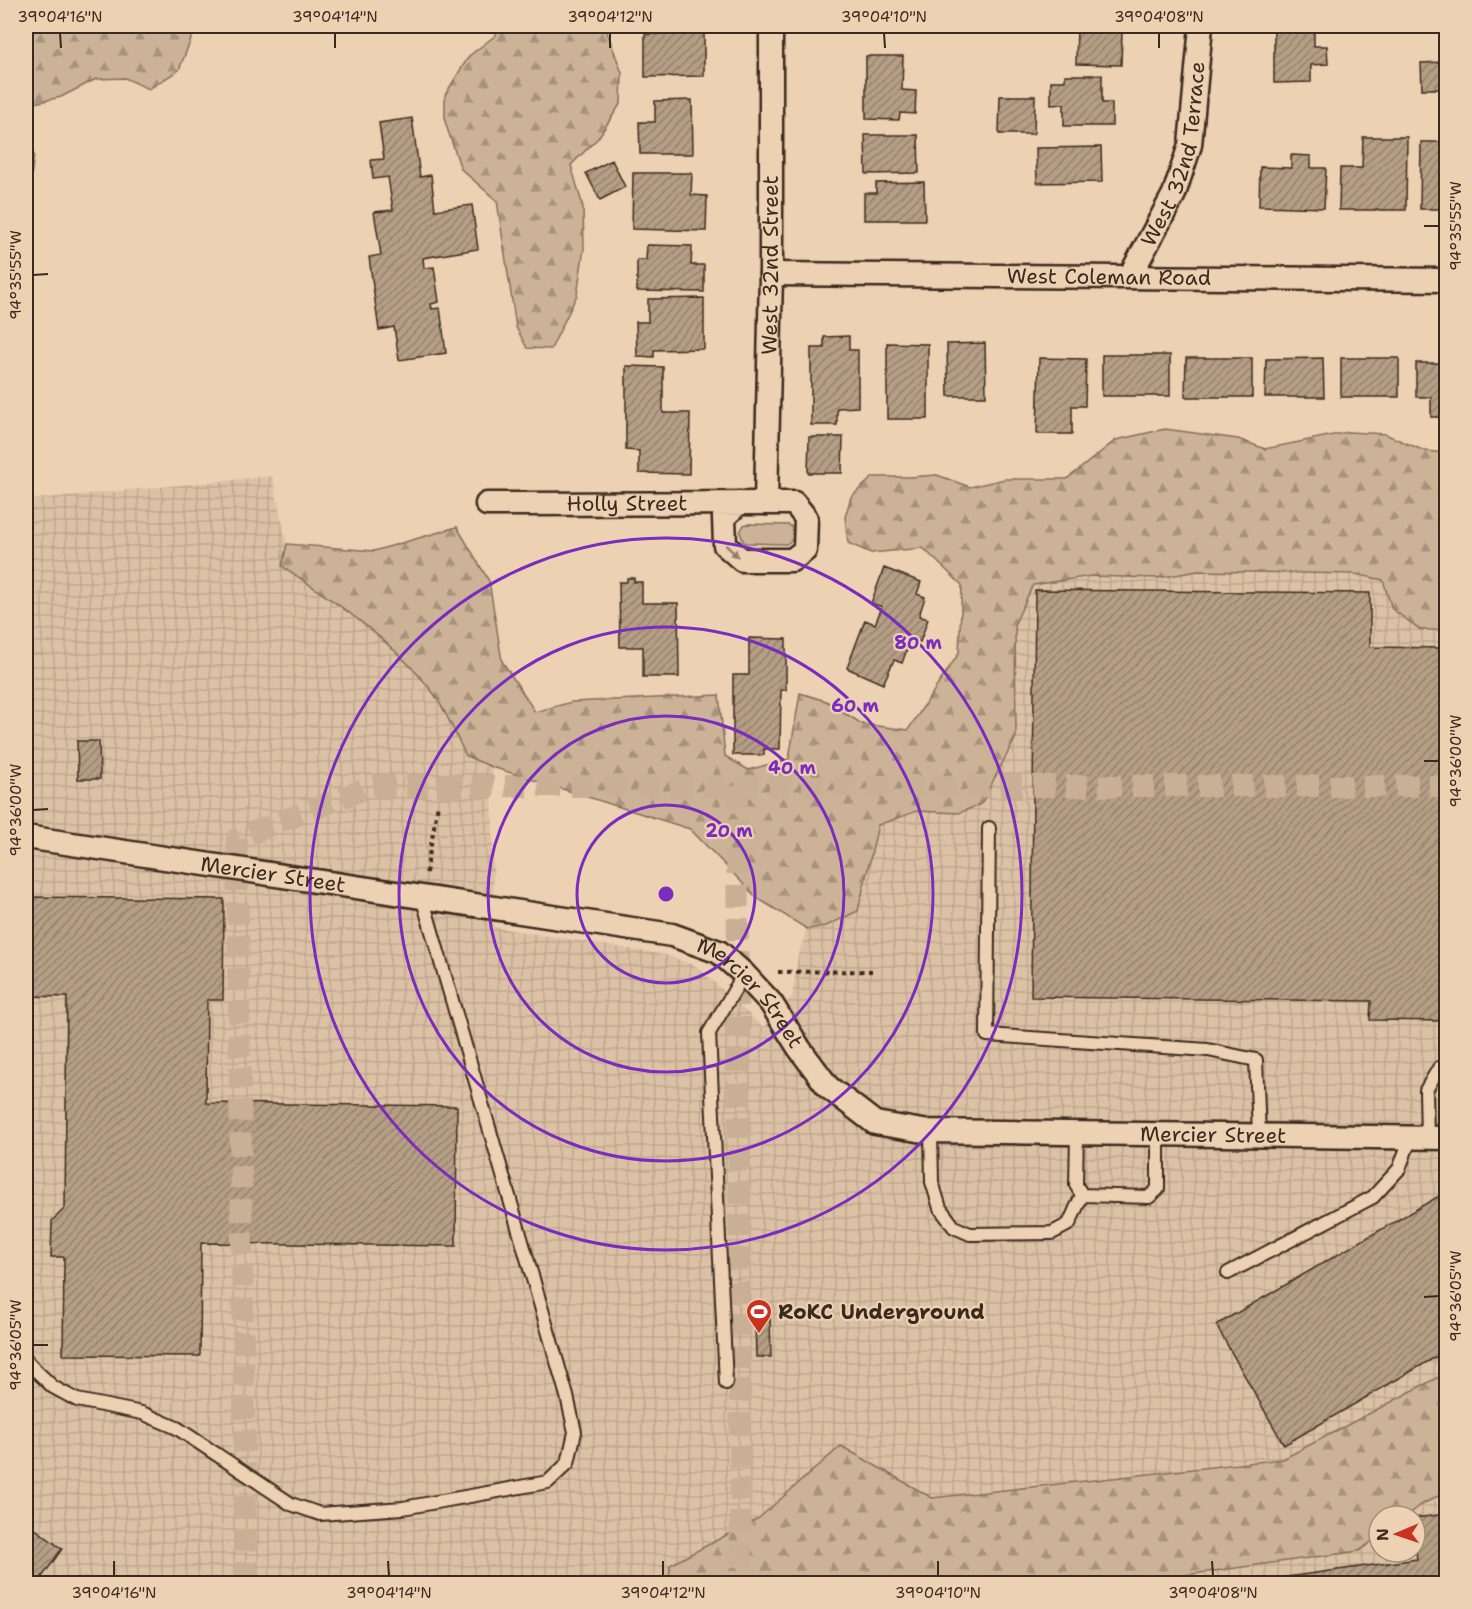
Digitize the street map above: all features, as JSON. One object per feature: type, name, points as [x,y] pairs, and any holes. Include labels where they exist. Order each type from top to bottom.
[{"type":"street","name":"West 32nd Street","points":[[766,503],[771,274],[771,26]]},
{"type":"street","name":"West 32nd Terrace","points":[[1130,276],[1174,194],[1190,145],[1201,26]]},
{"type":"street","name":"West Coleman Road","points":[[771,274],[1446,280]]},
{"type":"street","points":[[739,503],[724,517],[725,545],[742,560],[792,560],[805,550],[806,518],[794,503],[766,503]]},
{"type":"street","name":"Holly Street","points":[[487,504],[766,503]]},
{"type":"street","name":"Mercier Street","points":[[26,837],[672,935],[719,952],[744,974],[771,1003],[799,1048],[828,1087],[875,1123],[931,1131],[1428,1137]]},
{"type":"lane","points":[[989,828],[987,1035],[1208,1050],[1257,1060],[1259,1136]]},
{"type":"lane","points":[[26,1359],[28,1364],[53,1386],[77,1400],[142,1413],[177,1428],[291,1504],[320,1514],[404,1508],[548,1482],[568,1463],[575,1432],[567,1396],[422,897]]},
{"type":"lane","points":[[726,1383],[709,1033],[744,974]]},
{"type":"lane","points":[[1228,1273],[1372,1197],[1428,1137],[1426,1090],[1439,1068],[1446,1068]]},
{"type":"lane","points":[[931,1131],[932,1182],[940,1208],[954,1227],[962,1231],[970,1234],[1052,1233],[1069,1224],[1082,1195]]},
{"type":"lane","points":[[1077,1133],[1076,1185],[1082,1195]]},
{"type":"lane","points":[[1082,1195],[1149,1197],[1158,1189],[1158,1134]]},
{"type":"path","points":[[422,897],[438,804]]},
{"type":"path","points":[[768,972],[872,971]]},
{"type":"shaded area","points":[[272,476],[287,544],[282,566],[328,597],[385,642],[411,666],[435,696],[466,756],[492,767],[494,927],[666,955],[696,966],[763,1027],[792,997],[798,956],[807,929],[826,926],[858,910],[878,825],[917,811],[959,813],[981,804],[1016,737],[1015,623],[1018,573],[1158,578],[1198,571],[1355,574],[1383,580],[1392,609],[1421,630],[1446,630],[1446,1373],[1283,1459],[932,1498],[841,1446],[759,1518],[670,1565],[669,1583],[26,1584],[26,500]]},
{"type":"shaded area","points":[[1446,1492],[1446,1583],[1122,1584],[1359,1551],[1367,1545],[1367,1564],[1427,1564],[1427,1504],[1423,1504]]},
{"type":"green space","points":[[26,26],[196,26],[179,70],[149,89],[125,78],[96,79],[61,97],[26,105]]},
{"type":"green space","points":[[494,26],[607,26],[607,32],[622,73],[621,103],[598,138],[571,165],[583,207],[584,248],[577,295],[551,349],[527,348],[516,327],[497,201],[461,169],[445,122],[445,95],[469,56],[496,35]]},
{"type":"green space","points":[[26,132],[34,155],[29,192],[26,195]]},
{"type":"green space","points":[[1165,429],[1238,439],[1265,449],[1348,432],[1385,434],[1425,451],[1446,453],[1446,630],[1421,630],[1392,609],[1383,580],[1355,574],[1198,571],[1158,578],[1091,576],[1033,585],[1015,623],[1016,737],[981,804],[959,813],[917,811],[878,825],[858,911],[826,926],[807,929],[757,898],[690,829],[492,767],[466,756],[434,694],[401,657],[364,624],[282,566],[287,544],[374,551],[457,527],[489,581],[502,661],[535,712],[572,702],[719,695],[725,756],[748,770],[789,759],[800,693],[826,701],[862,724],[908,730],[959,653],[962,585],[923,548],[871,553],[848,543],[845,517],[851,497],[873,477],[937,475],[970,487],[1005,479],[1067,479],[1116,440]]},
{"type":"green space","points":[[744,525],[789,525],[792,527],[793,537],[786,544],[746,543],[740,532]]},
{"type":"green space","points":[[1446,1373],[1446,1492],[1423,1504],[1367,1504],[1367,1545],[1359,1551],[1121,1584],[669,1583],[670,1565],[759,1518],[841,1446],[932,1498],[1283,1459]]},
{"type":"building","points":[[1077,26],[1112,26],[1112,30],[1122,30],[1121,65],[1076,64]]},
{"type":"building","points":[[1274,26],[1314,26],[1314,46],[1327,46],[1328,64],[1311,65],[1311,82],[1274,83]]},
{"type":"building","points":[[704,33],[704,76],[645,77],[645,34]]},
{"type":"building","points":[[866,56],[903,56],[902,90],[916,91],[915,114],[900,113],[899,120],[866,119]]},
{"type":"building","points":[[1444,62],[1445,89],[1422,89],[1421,63]]},
{"type":"building","points":[[1065,75],[1102,75],[1102,103],[1112,103],[1112,126],[1064,126],[1064,104],[1051,105],[1051,81],[1065,81]]},
{"type":"building","points":[[1000,96],[1035,96],[1034,134],[999,134]]},
{"type":"building","points":[[692,100],[693,154],[640,154],[639,122],[655,122],[655,101]]},
{"type":"building","points":[[412,118],[420,177],[431,175],[435,210],[472,205],[478,249],[423,258],[424,268],[434,267],[439,302],[431,304],[432,309],[440,308],[446,353],[399,360],[394,327],[379,330],[369,257],[381,255],[374,212],[393,210],[388,177],[373,179],[371,160],[384,159],[379,123]]},
{"type":"building","points":[[865,135],[918,135],[919,173],[866,174]]},
{"type":"building","points":[[1363,137],[1407,137],[1406,210],[1339,210],[1340,168],[1362,168]]},
{"type":"building","points":[[1421,142],[1446,142],[1446,209],[1420,209]]},
{"type":"building","points":[[1101,147],[1102,182],[1037,183],[1036,148]]},
{"type":"building","points":[[1291,155],[1311,156],[1311,168],[1326,168],[1324,208],[1259,206],[1260,167],[1291,168]]},
{"type":"building","points":[[612,160],[625,187],[600,200],[586,173]]},
{"type":"building","points":[[633,173],[692,173],[691,195],[707,196],[706,231],[632,229]]},
{"type":"building","points":[[924,182],[925,220],[864,220],[864,193],[876,193],[876,183]]},
{"type":"building","points":[[647,245],[692,246],[691,265],[704,265],[704,292],[637,291],[637,260],[646,260]]},
{"type":"building","points":[[704,298],[704,349],[654,350],[654,357],[637,356],[636,322],[648,322],[648,299]]},
{"type":"building","points":[[849,336],[849,350],[858,350],[858,407],[837,408],[837,425],[811,425],[811,348],[824,348],[824,337]]},
{"type":"building","points":[[887,343],[928,344],[928,419],[887,419]]},
{"type":"building","points":[[985,343],[986,396],[948,396],[947,344]]},
{"type":"building","points":[[1102,355],[1170,355],[1170,396],[1102,396]]},
{"type":"building","points":[[1039,358],[1086,359],[1085,406],[1072,406],[1072,434],[1037,434]]},
{"type":"building","points":[[1186,358],[1252,358],[1252,397],[1185,397]]},
{"type":"building","points":[[1323,358],[1324,397],[1265,397],[1266,359]]},
{"type":"building","points":[[1341,358],[1399,358],[1399,397],[1341,397]]},
{"type":"building","points":[[1416,363],[1446,363],[1446,417],[1431,417],[1431,397],[1416,397]]},
{"type":"building","points":[[626,366],[663,367],[663,413],[690,413],[689,474],[639,473],[639,451],[626,450]]},
{"type":"building","points":[[809,437],[843,437],[842,473],[808,473]]},
{"type":"building","points":[[884,568],[921,582],[917,594],[925,597],[919,616],[928,619],[920,642],[911,638],[902,663],[894,660],[883,684],[847,668],[865,620],[875,624],[882,607],[871,603]]},
{"type":"building","points":[[627,578],[634,578],[634,582],[642,582],[642,603],[678,603],[679,677],[643,677],[643,647],[620,647],[619,582],[627,582]]},
{"type":"building","points":[[1035,590],[1370,593],[1370,647],[1446,648],[1446,1021],[1370,1020],[1371,1001],[1031,997]]},
{"type":"building","points":[[749,638],[786,639],[786,690],[781,690],[780,749],[764,749],[764,755],[733,755],[733,675],[749,675]]},
{"type":"building","points":[[77,741],[99,741],[100,779],[78,779]]},
{"type":"building","points":[[26,897],[224,899],[223,1000],[207,1000],[206,1103],[457,1106],[456,1246],[201,1243],[200,1356],[63,1355],[64,1257],[51,1257],[52,1221],[65,1208],[67,997],[26,996]]},
{"type":"building","points":[[1446,1192],[1446,1351],[1284,1445],[1216,1325]]},
{"type":"building","points":[[755,1319],[770,1319],[771,1357],[756,1357]]},
{"type":"building","points":[[1446,1514],[1446,1584],[1236,1584],[1381,1564],[1427,1564],[1427,1516]]},
{"type":"building","points":[[26,1522],[62,1549],[37,1584],[26,1584]]},
{"type":"tunnel","points":[[246,1584],[237,839],[372,786],[1446,786]]},
{"type":"tunnel","points":[[737,786],[741,1584]]},
{"type":"place","name":"RoKC Underground","points":[[759,1335]]}]
